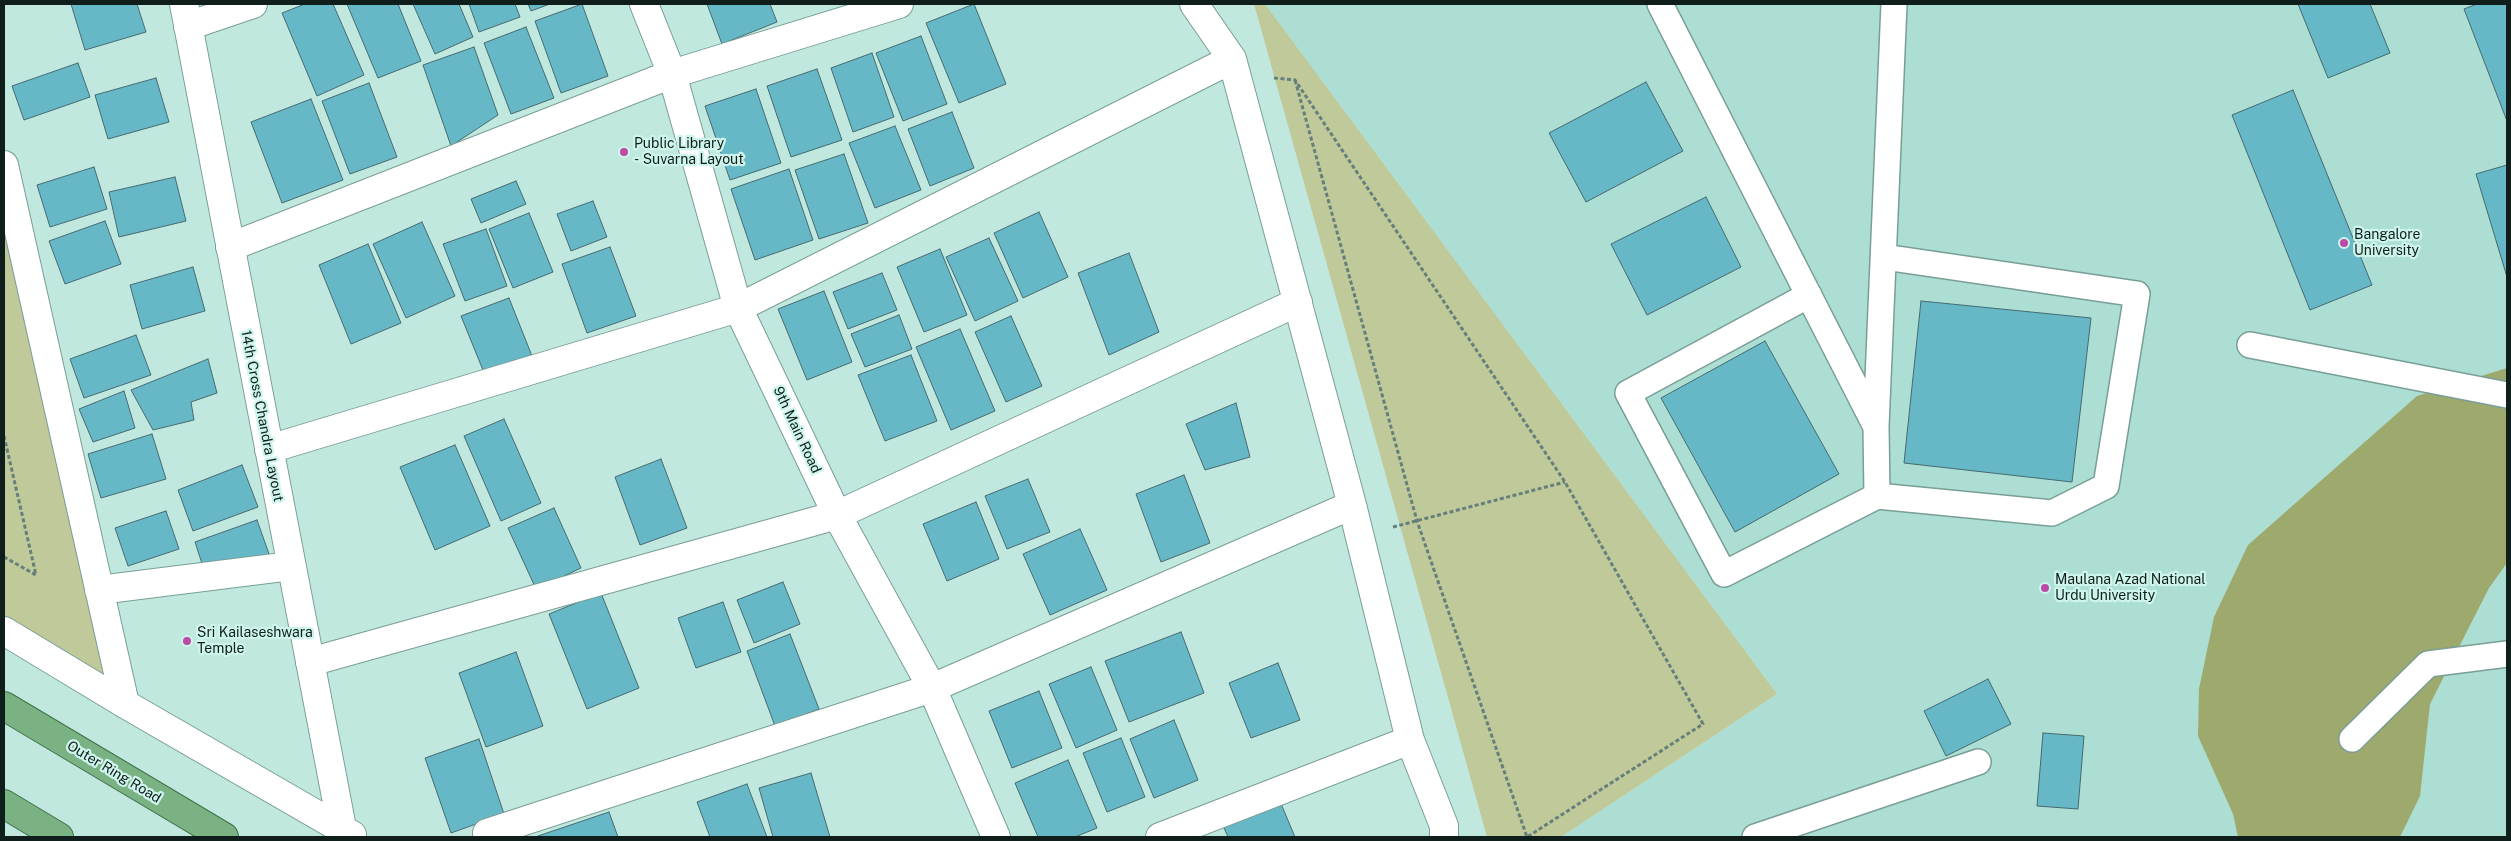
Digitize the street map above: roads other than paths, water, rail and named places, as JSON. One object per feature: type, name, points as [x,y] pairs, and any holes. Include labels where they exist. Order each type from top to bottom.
[{"type":"highway","name":"Outer Ring Road","points":[[4,706],[224,837]]},
{"type":"highway","points":[[4,804],[59,837]]},
{"type":"street","points":[[186,15],[254,4]]},
{"type":"street","name":"9th Main Road","points":[[644,4],[672,74],[738,308],[837,515],[932,688],[996,837]]},
{"type":"street","points":[[230,247],[672,74],[899,4]]},
{"type":"street","points":[[1194,4],[1234,67],[1360,536],[1410,740],[1444,826],[1444,837]]},
{"type":"street","name":"14th Cross Chandra Layout","points":[[186,15],[310,662],[348,832]]},
{"type":"street","points":[[269,449],[738,308],[1234,67]]},
{"type":"street","points":[[4,165],[125,704]]},
{"type":"street","points":[[310,662],[837,515],[1298,302]]},
{"type":"street","points":[[487,833],[932,688],[1352,506]]},
{"type":"street","points":[[99,590],[291,566]]},
{"type":"street","points":[[4,631],[125,704],[348,832]]},
{"type":"street","points":[[1160,837],[1410,740]]},
{"type":"lane","points":[[1660,4],[1876,426]]},
{"type":"lane","points":[[1877,496],[1876,426],[1894,4]]},
{"type":"lane","points":[[1809,295],[1628,394],[1724,574],[1877,496],[2052,512],[2106,486],[2137,294],[1884,257]]},
{"type":"lane","points":[[2250,346],[2507,395]]},
{"type":"lane","points":[[2352,739],[2428,664],[2507,654]]},
{"type":"lane","points":[[1755,837],[1978,762]]},
{"type":"place","name":"Public Library - Suvarna Layout","points":[[624,152]]},
{"type":"place","name":"Bangalore University","points":[[2344,243]]},
{"type":"place","name":"Maulana Azad National Urdu University","points":[[2045,588]]},
{"type":"place","name":"Sri Kailaseshwara Temple","points":[[187,641]]}]
